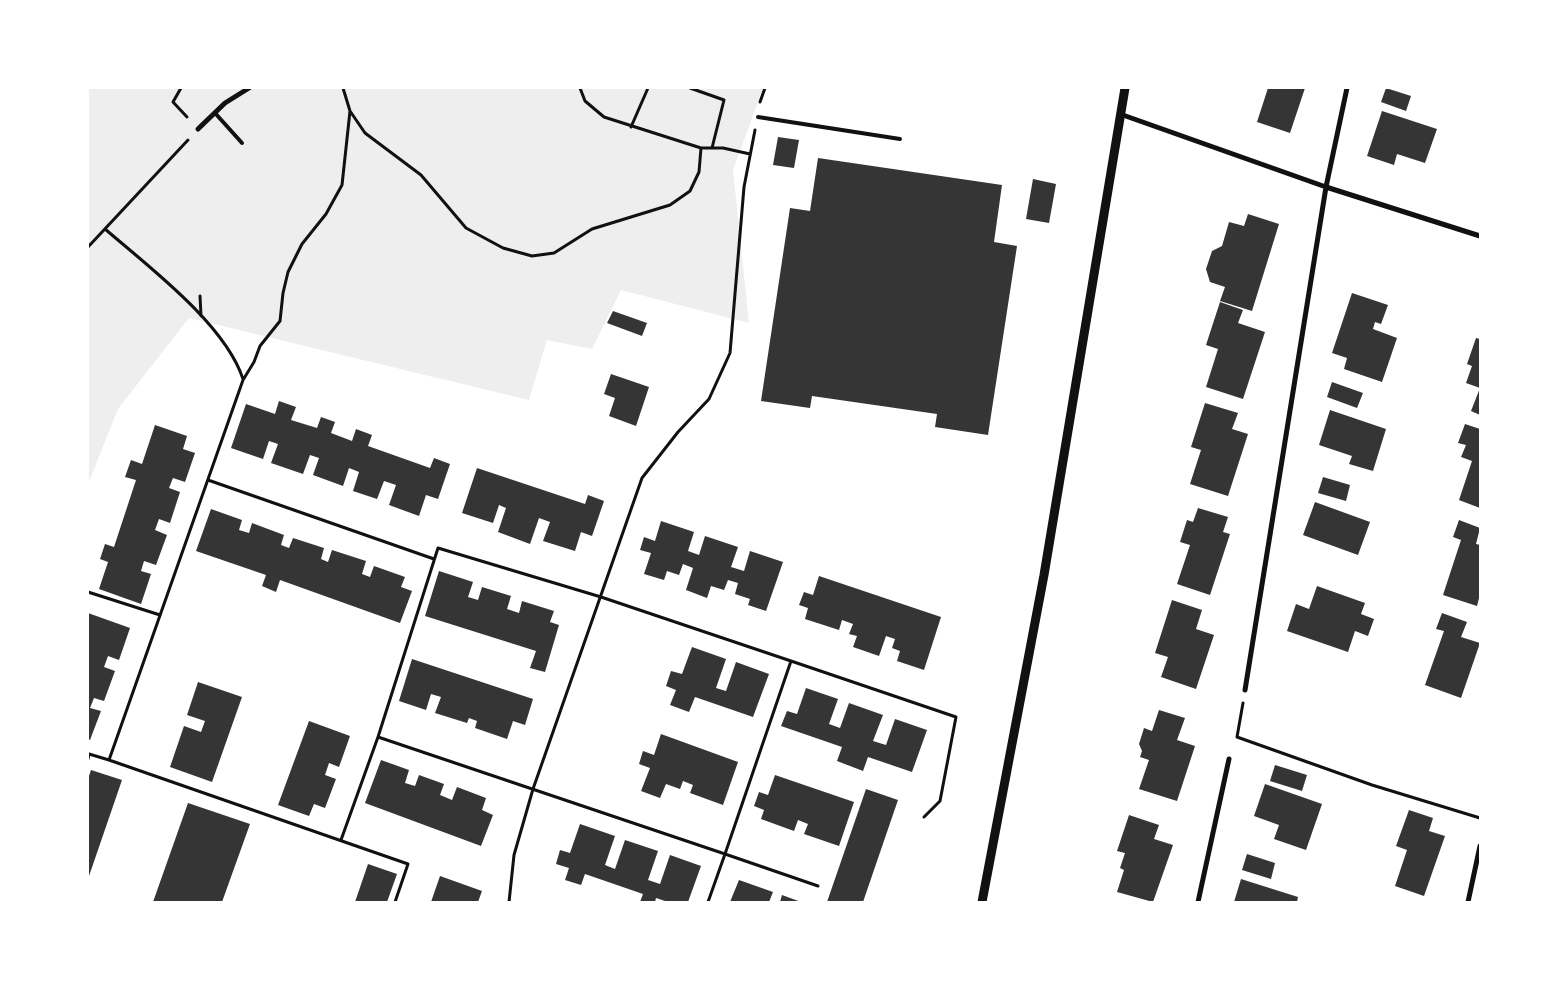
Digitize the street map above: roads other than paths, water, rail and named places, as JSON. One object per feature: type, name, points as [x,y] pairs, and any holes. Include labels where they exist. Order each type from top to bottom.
[{"type":"street","points":[[198,130],[215,113],[249,88]]},
{"type":"street","points":[[982,902],[1045,566],[1119,114],[1125,88]]},
{"type":"street","points":[[1245,690],[1326,186],[1347,88]]},
{"type":"street","points":[[1119,114],[1326,186],[1480,236]]},
{"type":"street","points":[[1198,902],[1229,758]]},
{"type":"street","points":[[1468,902],[1480,846]]},
{"type":"lane","points":[[215,113],[242,143]]},
{"type":"lane","points":[[758,118],[900,139]]}]
